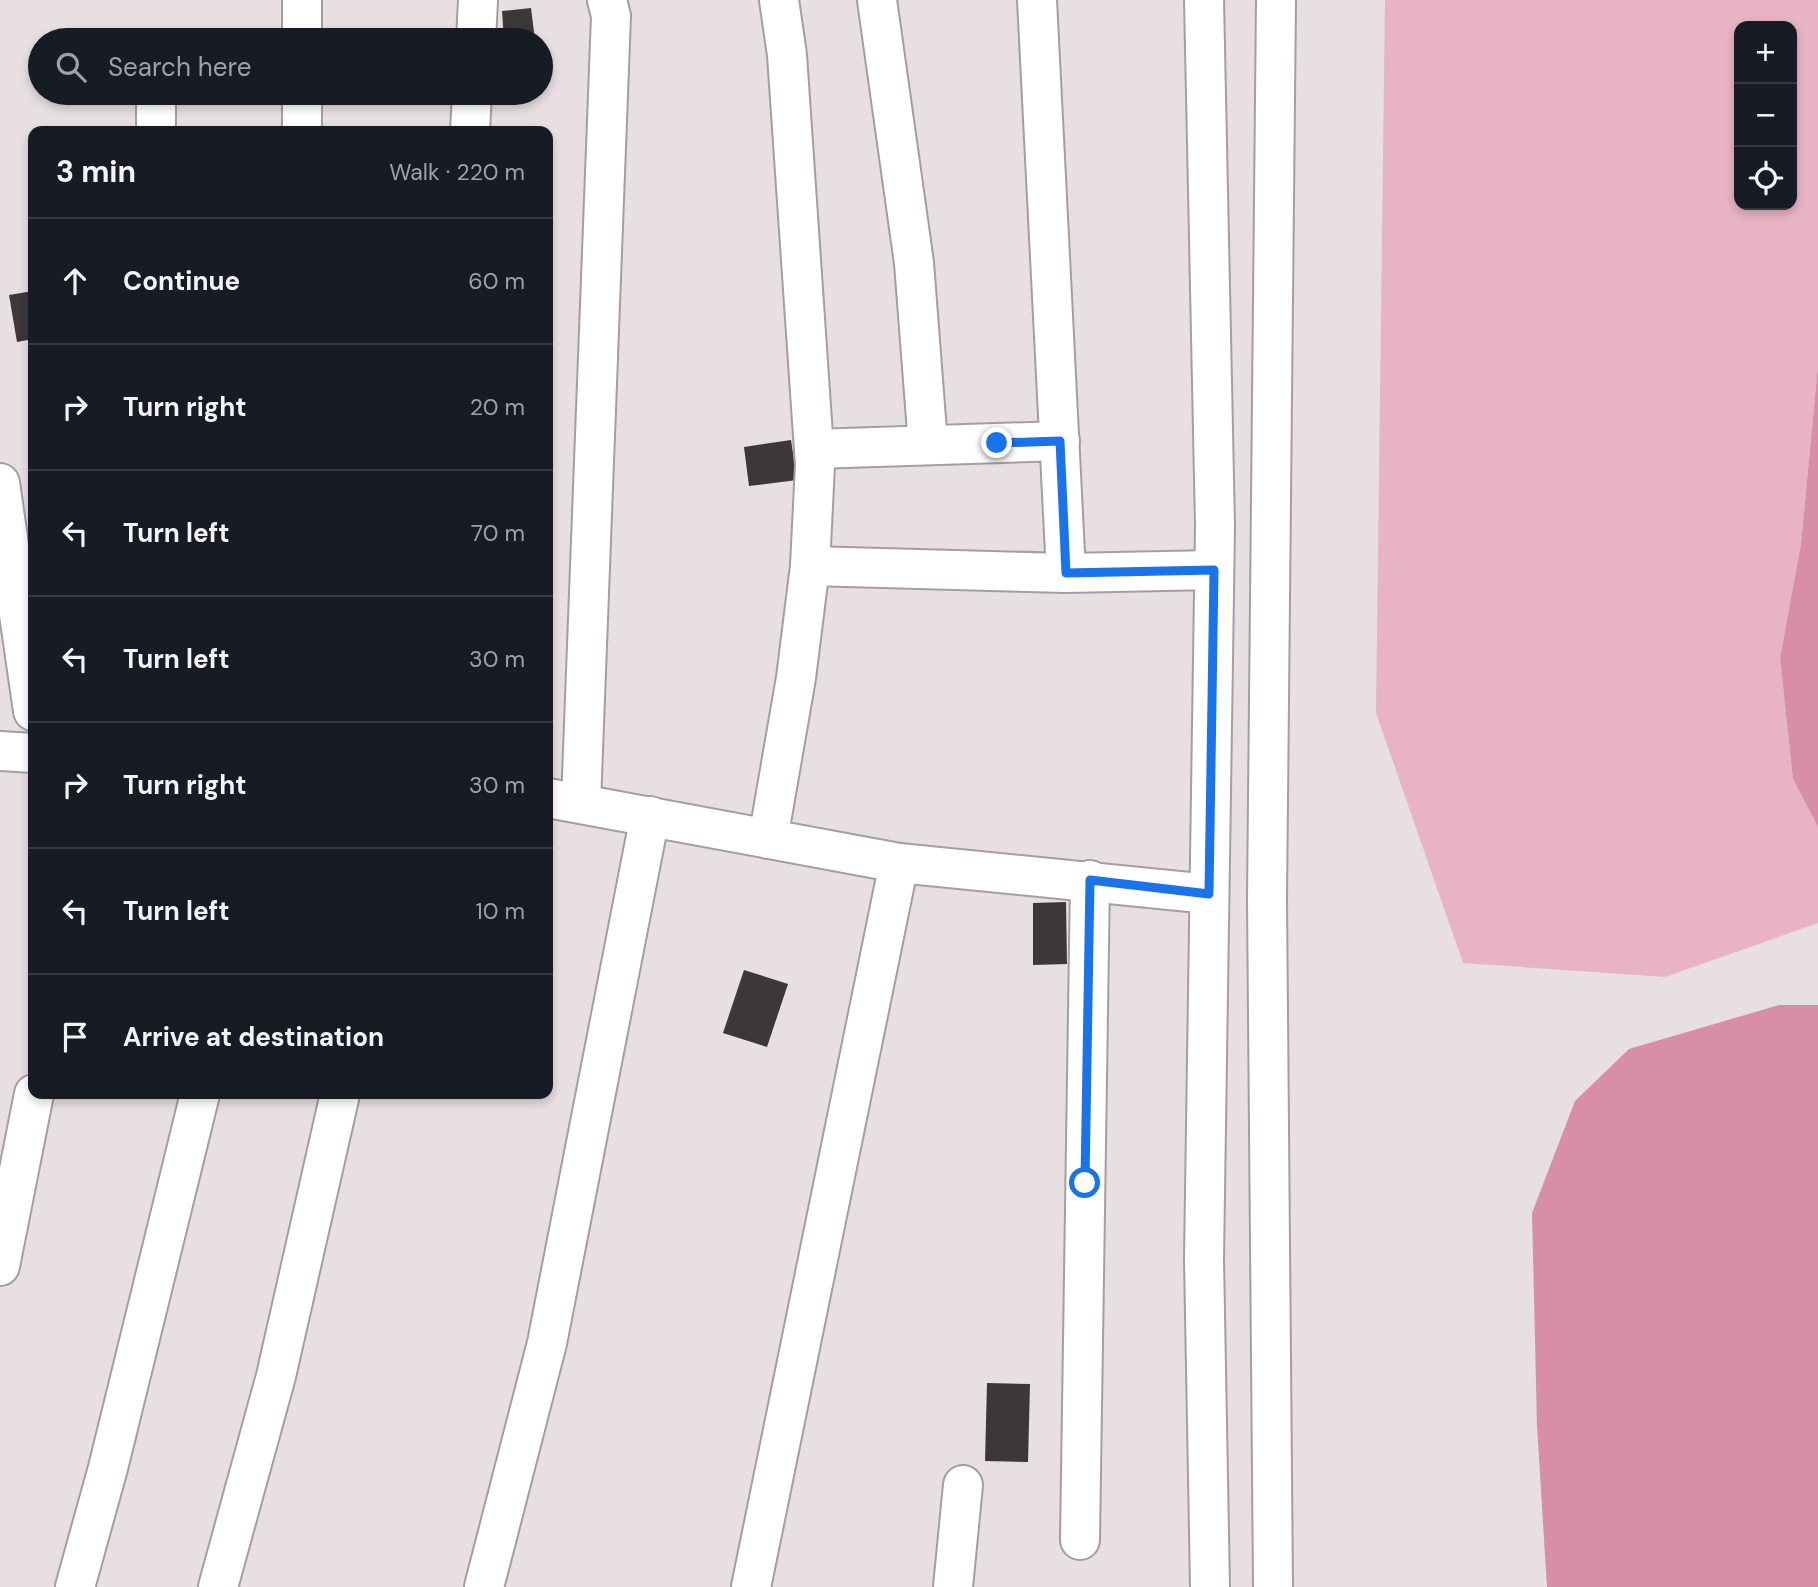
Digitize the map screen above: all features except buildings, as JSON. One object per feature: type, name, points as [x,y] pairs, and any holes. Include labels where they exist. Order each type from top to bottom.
[{"type":"street","points":[[302,0],[302,28]]},
{"type":"street","points":[[477,28],[478,0]]},
{"type":"street","points":[[768,839],[796,678],[810,566],[814,449],[787,55],[779,0]]},
{"type":"street","points":[[877,0],[914,263],[928,445]]},
{"type":"street","points":[[1037,0],[1066,573]]},
{"type":"street","points":[[1204,0],[1214,570],[1204,1259],[1210,1587]]},
{"type":"street","points":[[1273,1587],[1267,899],[1276,0]]},
{"type":"street","points":[[608,1],[611,16],[564,801],[899,863],[1209,894]]},
{"type":"street","points":[[156,105],[156,126]]},
{"type":"street","points":[[302,105],[302,126]]},
{"type":"street","points":[[470,126],[471,105]]},
{"type":"street","points":[[814,449],[1060,441]]},
{"type":"street","points":[[0,483],[20,534],[28,643]]},
{"type":"street","points":[[810,566],[1066,573],[1214,570]]},
{"type":"street","points":[[0,751],[28,753]]},
{"type":"street","points":[[484,1587],[547,1343],[650,817]]},
{"type":"street","points":[[751,1587],[899,863]]},
{"type":"street","points":[[1080,1540],[1090,880]]},
{"type":"street","points":[[0,1266],[33,1099]]},
{"type":"street","points":[[75,1587],[108,1468],[199,1099]]},
{"type":"street","points":[[218,1587],[276,1376],[339,1099]]},
{"type":"street","points":[[953,1587],[963,1485]]},
{"type":"shaded area","points":[[1385,0],[1818,0],[1818,365],[1801,544],[1780,658],[1793,779],[1818,827],[1818,923],[1665,977],[1463,963],[1376,713]]},
{"type":"shaded area","points":[[1818,365],[1818,827],[1793,779],[1780,658],[1801,544]]},
{"type":"shaded area","points":[[1779,1005],[1818,1005],[1818,1587],[1547,1587],[1537,1426],[1532,1213],[1575,1101],[1629,1049]]},
{"type":"route","points":[[997,443],[1060,441],[1066,573],[1214,570],[1209,894],[1090,880],[1085,1183]]}]
